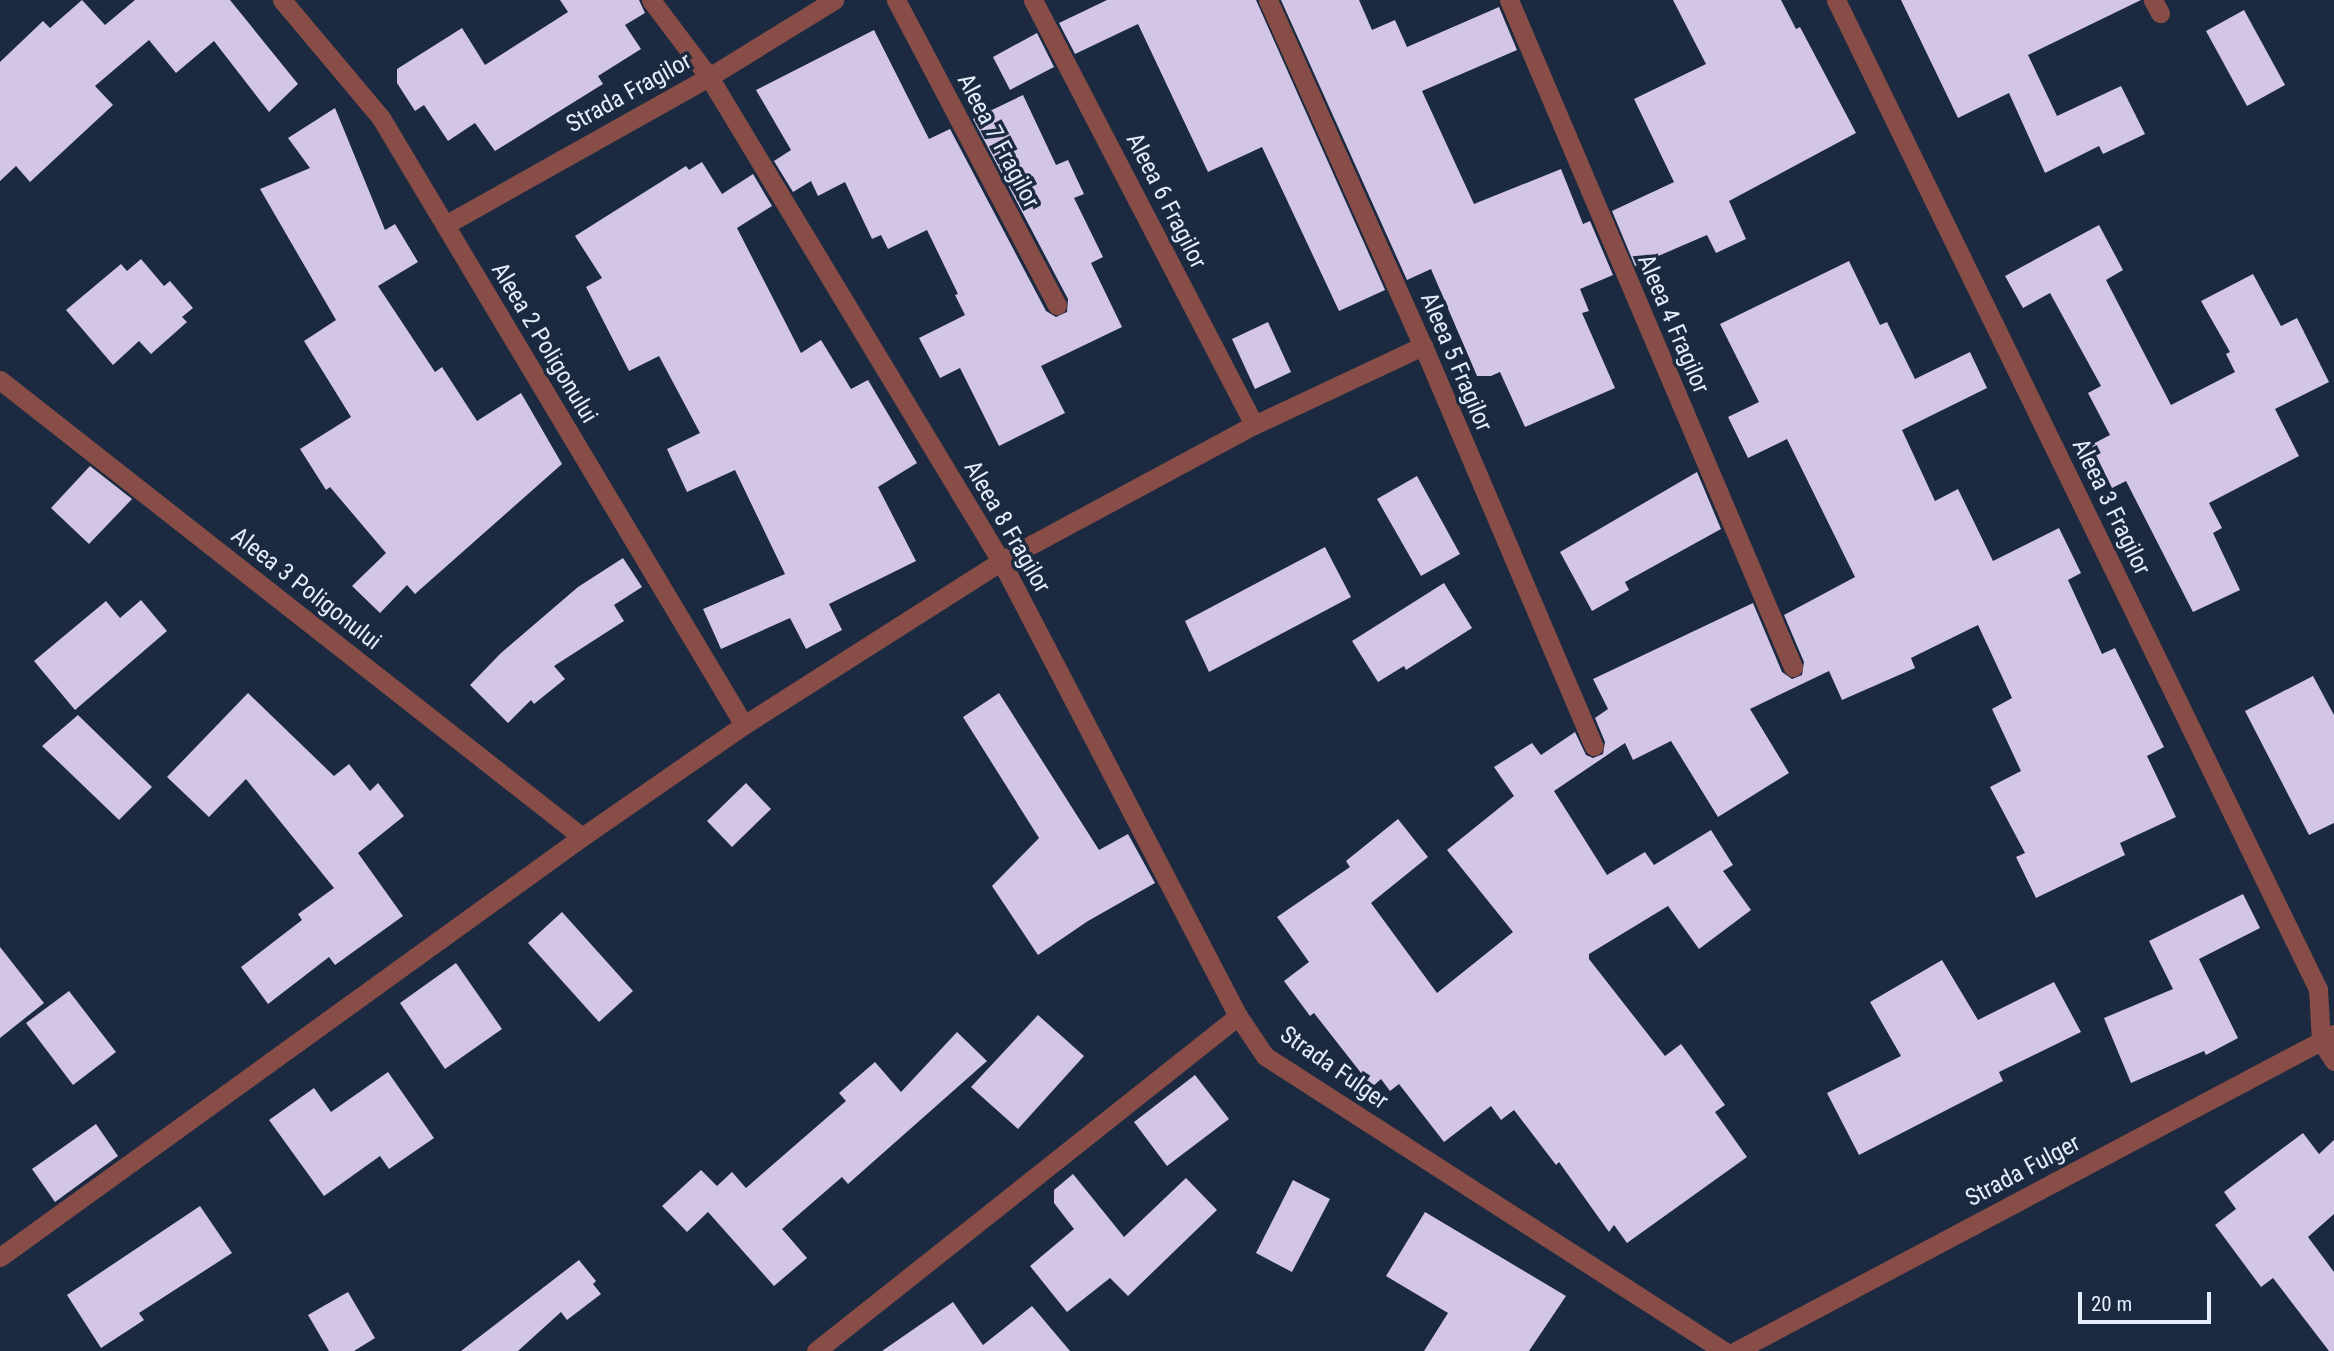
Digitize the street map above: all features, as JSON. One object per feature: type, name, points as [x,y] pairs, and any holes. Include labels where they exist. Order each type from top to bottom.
[{"type":"street","name":"Aleea 2 Poligonului","points":[[282,0],[381,118],[744,725]]},
{"type":"street","name":"Aleea 8 Fragilor","points":[[651,0],[709,77],[1001,561],[1238,1016]]},
{"type":"street","name":"Strada Fragilor","points":[[445,225],[709,77],[834,0]]},
{"type":"street","name":"Aleea 7 Fragilor","points":[[896,0],[1057,305]]},
{"type":"street","name":"Aleea 6 Fragilor","points":[[1033,0],[1254,425]]},
{"type":"street","name":"Aleea 5 Fragilor","points":[[1268,0],[1423,346],[1594,746]]},
{"type":"street","name":"Aleea 4 Fragilor","points":[[1508,0],[1793,667]]},
{"type":"street","name":"Aleea 3 Fragilor","points":[[1836,0],[2318,989],[2327,1038]]},
{"type":"street","points":[[0,1257],[582,837],[744,725],[1001,561],[1254,425],[1423,346]]},
{"type":"street","name":"Aleea 3 Poligonului","points":[[0,380],[582,837]]},
{"type":"street","points":[[816,1351],[1238,1016]]},
{"type":"street","name":"Strada Fulger","points":[[1238,1016],[1265,1056],[1724,1351]]},
{"type":"street","points":[[2327,1038],[2334,1062]]},
{"type":"street","name":"Strada Fulger","points":[[1736,1351],[2327,1038]]},
{"type":"building","points":[[82,0],[105,25],[135,0],[230,0],[298,84],[269,112],[214,41],[176,73],[149,40],[95,86],[113,105],[30,182],[16,166],[0,181],[0,62],[43,21],[50,28]]},
{"type":"building","points":[[560,0],[639,0],[645,13],[625,25],[641,49],[598,76],[603,84],[495,151],[475,123],[448,141],[424,105],[415,111],[397,83],[397,69],[462,28],[485,65],[568,12]]},
{"type":"building","points":[[1107,0],[1256,0],[1385,290],[1339,311],[1262,147],[1208,172],[1138,24],[1075,54],[1059,23]]},
{"type":"building","points":[[1281,0],[1359,0],[1372,30],[1395,20],[1407,47],[1499,7],[1517,50],[1422,91],[1474,204],[1561,169],[1583,224],[1590,221],[1613,275],[1580,289],[1589,311],[1582,313],[1615,388],[1525,427],[1500,372],[1491,376],[1477,376],[1431,269],[1407,280]]},
{"type":"building","points":[[1673,0],[1781,0],[1796,29],[1800,27],[1856,133],[1729,201],[1746,239],[1716,253],[1707,235],[1635,266],[1612,211],[1674,182],[1634,99],[1706,64]]},
{"type":"building","points":[[1901,0],[2141,0],[2028,55],[2057,116],[2121,86],[2145,134],[2103,154],[2099,146],[2045,173],[2009,93],[1958,118]]},
{"type":"building","points":[[2244,10],[2285,85],[2247,106],[2206,31]]},
{"type":"building","points":[[874,30],[929,139],[950,129],[1046,311],[1056,317],[1067,312],[1068,299],[973,119],[1023,95],[1056,165],[1068,160],[1084,194],[1074,198],[1103,257],[1091,263],[1122,327],[1041,366],[1065,413],[999,446],[960,368],[940,378],[919,338],[965,315],[955,295],[958,294],[927,230],[888,249],[881,235],[872,239],[845,182],[818,196],[811,181],[793,192],[774,161],[791,150],[756,90]]},
{"type":"building","points":[[1037,33],[1054,67],[1010,90],[993,57]]},
{"type":"building","points":[[335,108],[385,230],[395,224],[418,262],[378,286],[435,372],[442,367],[477,421],[521,393],[562,464],[415,594],[407,585],[380,613],[352,586],[386,553],[330,487],[326,490],[300,449],[351,417],[304,341],[336,320],[260,189],[310,168],[288,138]]},
{"type":"building","points":[[702,162],[722,194],[753,174],[772,206],[737,228],[801,353],[821,340],[851,389],[868,380],[917,463],[878,487],[916,561],[829,604],[842,630],[806,649],[790,618],[721,649],[703,609],[785,574],[735,470],[687,492],[667,449],[700,433],[659,356],[629,371],[586,287],[602,278],[575,236],[686,166],[689,170]]},
{"type":"building","points":[[2099,225],[2123,270],[2106,280],[2171,405],[2235,372],[2226,354],[2230,352],[2201,301],[2253,274],[2281,326],[2297,318],[2329,382],[2275,409],[2299,456],[2209,503],[2222,528],[2213,533],[2240,590],[2193,612],[2126,481],[2112,488],[2091,445],[2110,435],[2088,393],[2101,386],[2050,293],[2023,308],[2005,276]]},
{"type":"building","points":[[141,259],[164,286],[170,281],[193,308],[182,317],[187,322],[151,354],[139,341],[113,365],[66,310],[121,264],[127,271]]},
{"type":"building","points":[[1849,261],[1880,325],[1887,322],[1915,379],[1970,352],[1987,388],[1902,430],[1935,501],[1958,489],[1993,561],[2059,528],[2081,573],[2068,580],[2102,654],[2115,648],[2164,747],[2147,756],[2176,817],[2120,843],[2125,855],[2036,898],[2016,857],[2025,853],[1990,787],[2021,771],[1992,709],[2012,698],[1978,625],[1911,658],[1915,668],[1842,700],[1829,671],[1750,709],[1789,773],[1718,817],[1671,741],[1633,760],[1625,743],[1554,791],[1607,875],[1645,852],[1654,865],[1711,830],[1733,865],[1723,871],[1751,910],[1699,949],[1668,906],[1589,954],[1589,959],[1665,1056],[1681,1044],[1725,1105],[1715,1112],[1747,1157],[1627,1243],[1614,1225],[1609,1232],[1559,1162],[1556,1165],[1514,1110],[1501,1120],[1491,1106],[1444,1142],[1399,1084],[1390,1091],[1381,1079],[1372,1087],[1314,1013],[1310,1016],[1284,981],[1309,962],[1277,917],[1350,867],[1346,861],[1398,819],[1428,857],[1371,903],[1437,993],[1513,932],[1447,850],[1514,796],[1494,767],[1532,743],[1541,755],[1575,732],[1586,755],[1593,758],[1603,754],[1605,742],[1595,718],[1608,709],[1593,679],[1753,603],[1782,672],[1792,679],[1802,675],[1804,662],[1784,615],[1855,577],[1787,439],[1748,458],[1728,417],[1759,402],[1720,324]]},
{"type":"building","points":[[1268,322],[1291,372],[1255,389],[1232,339]]},
{"type":"building","points":[[90,466],[132,499],[89,544],[51,508]]},
{"type":"building","points":[[1697,472],[1721,529],[1625,582],[1629,590],[1592,611],[1560,552]]},
{"type":"building","points":[[1417,476],[1460,554],[1421,576],[1377,499]]},
{"type":"building","points":[[1325,547],[1351,597],[1209,672],[1185,621]]},
{"type":"building","points":[[623,558],[642,587],[614,605],[624,621],[554,666],[565,679],[534,704],[531,700],[508,723],[470,685],[501,653],[578,587]]},
{"type":"building","points":[[1444,583],[1472,628],[1406,670],[1404,666],[1378,682],[1352,641]]},
{"type":"building","points":[[141,600],[167,631],[75,710],[34,661],[106,601],[120,618]]},
{"type":"building","points":[[2313,676],[2334,715],[2334,823],[2309,835],[2245,711]]},
{"type":"building","points":[[248,693],[334,776],[349,764],[370,791],[378,783],[404,816],[358,853],[403,916],[335,965],[329,957],[268,1004],[241,967],[302,920],[298,914],[334,888],[246,779],[209,817],[167,777]]},
{"type":"building","points":[[999,693],[1099,850],[1128,834],[1155,883],[1088,921],[1038,955],[992,886],[1039,838],[963,717]]},
{"type":"building","points":[[78,715],[152,787],[119,820],[42,746]]},
{"type":"building","points":[[746,783],[771,809],[732,847],[707,821]]},
{"type":"building","points":[[2243,894],[2260,928],[2199,959],[2238,1038],[2206,1055],[2204,1051],[2131,1083],[2104,1018],[2173,989],[2149,941]]},
{"type":"building","points":[[562,912],[633,991],[599,1022],[528,943]]},
{"type":"building","points":[[0,947],[44,1003],[0,1038]]},
{"type":"building","points":[[1942,960],[1978,1020],[2054,982],[2081,1032],[1999,1072],[2003,1081],[1859,1155],[1827,1093],[1901,1056],[1870,1002]]},
{"type":"building","points":[[456,963],[502,1029],[445,1069],[400,1003]]},
{"type":"building","points":[[69,991],[116,1052],[73,1085],[26,1023]]},
{"type":"building","points":[[1038,1015],[1084,1056],[1018,1129],[971,1087]]},
{"type":"building","points":[[957,1032],[987,1061],[848,1184],[842,1177],[782,1229],[807,1258],[774,1286],[708,1212],[687,1232],[662,1206],[701,1170],[717,1186],[732,1172],[746,1188],[846,1101],[839,1093],[875,1062],[901,1092]]},
{"type":"building","points":[[388,1072],[434,1138],[389,1169],[380,1156],[324,1196],[269,1120],[314,1088],[331,1112]]},
{"type":"building","points":[[1195,1075],[1229,1119],[1167,1166],[1134,1122]]},
{"type":"building","points":[[96,1124],[118,1156],[55,1202],[32,1169]]},
{"type":"building","points":[[2303,1133],[2319,1154],[2334,1140],[2334,1214],[2308,1237],[2334,1272],[2334,1351],[2329,1351],[2273,1278],[2261,1287],[2215,1225],[2236,1209],[2224,1192]]},
{"type":"building","points":[[1073,1174],[1124,1237],[1186,1178],[1217,1210],[1128,1296],[1110,1278],[1067,1312],[1030,1266],[1074,1229],[1054,1203],[1054,1190]]},
{"type":"building","points":[[1293,1180],[1330,1199],[1292,1272],[1256,1253]]},
{"type":"building","points":[[200,1206],[232,1253],[139,1313],[144,1320],[101,1348],[67,1295]]},
{"type":"building","points":[[1425,1212],[1566,1296],[1529,1351],[1424,1351],[1448,1313],[1386,1276]]},
{"type":"building","points":[[579,1260],[596,1281],[593,1284],[601,1294],[567,1320],[561,1312],[518,1351],[461,1351]]},
{"type":"building","points":[[348,1292],[375,1338],[354,1351],[329,1351],[308,1315]]},
{"type":"building","points":[[953,1302],[983,1345],[1032,1306],[1070,1351],[882,1351]]}]
